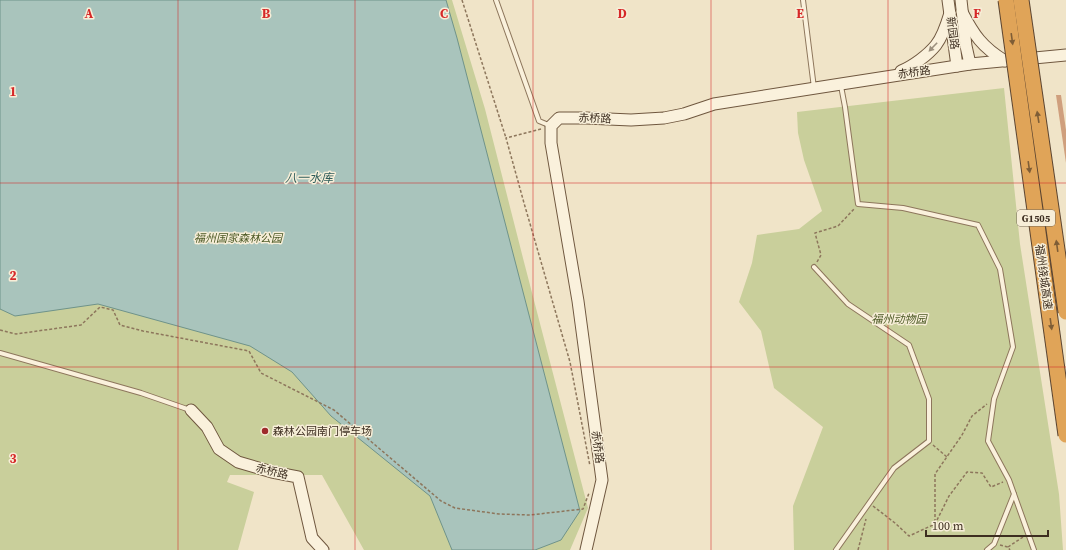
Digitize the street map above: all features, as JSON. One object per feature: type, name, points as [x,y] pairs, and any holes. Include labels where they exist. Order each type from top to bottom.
[{"type":"highway","name":"福州绕城高速","points":[[1006,0],[1066,435]]},
{"type":"highway","name":"福州绕城高速","points":[[1021,0],[1066,312]]},
{"type":"street","name":"新园路","points":[[948,0],[957,66]]},
{"type":"street","name":"新园路","points":[[961,0],[970,64]]},
{"type":"street","points":[[962,12],[977,39],[992,53],[1005,61]]},
{"type":"street","points":[[884,77],[911,67],[936,44],[945,28],[950,13]]},
{"type":"street","name":"赤桥路","points":[[586,550],[588,548],[602,480],[578,301],[551,143],[551,126],[559,118],[631,120],[664,118],[684,114],[714,104],[884,77],[970,64],[1066,55]]},
{"type":"street","name":"赤桥路","points":[[191,410],[207,427],[219,449],[238,462],[272,472],[298,476],[312,538],[323,550]]},
{"type":"lane","points":[[496,0],[539,121],[551,126]]},
{"type":"lane","points":[[803,0],[814,89]]},
{"type":"lane","points":[[841,84],[858,204],[904,208],[978,225],[1000,269],[1012,347],[994,399],[988,441],[1009,480],[1034,550]]},
{"type":"lane","points":[[814,267],[848,304],[910,345],[929,399],[929,441],[894,468],[836,550]]},
{"type":"lane","points":[[0,354],[141,393],[191,410]]},
{"type":"lane","points":[[988,550],[994,544],[1014,494]]},
{"type":"path","points":[[462,0],[506,138],[570,362],[590,467]]},
{"type":"path","points":[[506,138],[551,126]]},
{"type":"path","points":[[814,267],[821,255],[815,233],[838,226],[858,204]]},
{"type":"path","points":[[0,330],[16,334],[81,325],[100,307],[113,310],[120,325],[143,331],[249,351],[261,373],[334,410],[441,501],[455,508],[499,514],[530,515],[582,509],[590,489]]},
{"type":"path","points":[[935,524],[935,474],[962,435],[972,416],[994,399]]},
{"type":"path","points":[[929,441],[947,457]]},
{"type":"path","points":[[858,550],[870,504],[909,536],[935,524],[948,496],[966,472],[982,474],[991,487],[1009,480]]},
{"type":"path","points":[[1008,547],[1028,534]]},
{"type":"path","points":[[994,544],[1008,547],[1010,550]]},
{"type":"green space","name":"八一水库","points":[[0,0],[452,0],[485,109],[588,508],[570,550],[364,550],[322,475],[230,475],[227,482],[254,492],[238,550],[0,550]]},
{"type":"green space","name":"福州动物园","points":[[1004,88],[1020,244],[1059,494],[1063,550],[794,550],[793,506],[823,427],[774,388],[761,331],[739,302],[752,263],[757,235],[799,229],[822,211],[804,160],[798,133],[797,112]]},
{"type":"water","name":"八一水库","points":[[0,0],[446,0],[580,511],[561,540],[535,550],[452,550],[430,496],[331,416],[292,372],[250,346],[98,304],[15,316],[0,309]]},
{"type":"building","points":[[1056,95],[1061,95],[1066,130],[1066,163]]},
{"type":"place","name":"森林公园南门停车场","points":[[265,431]]},
{"type":"park label","name":"福州国家森林公园","points":[[238,238]]}]
